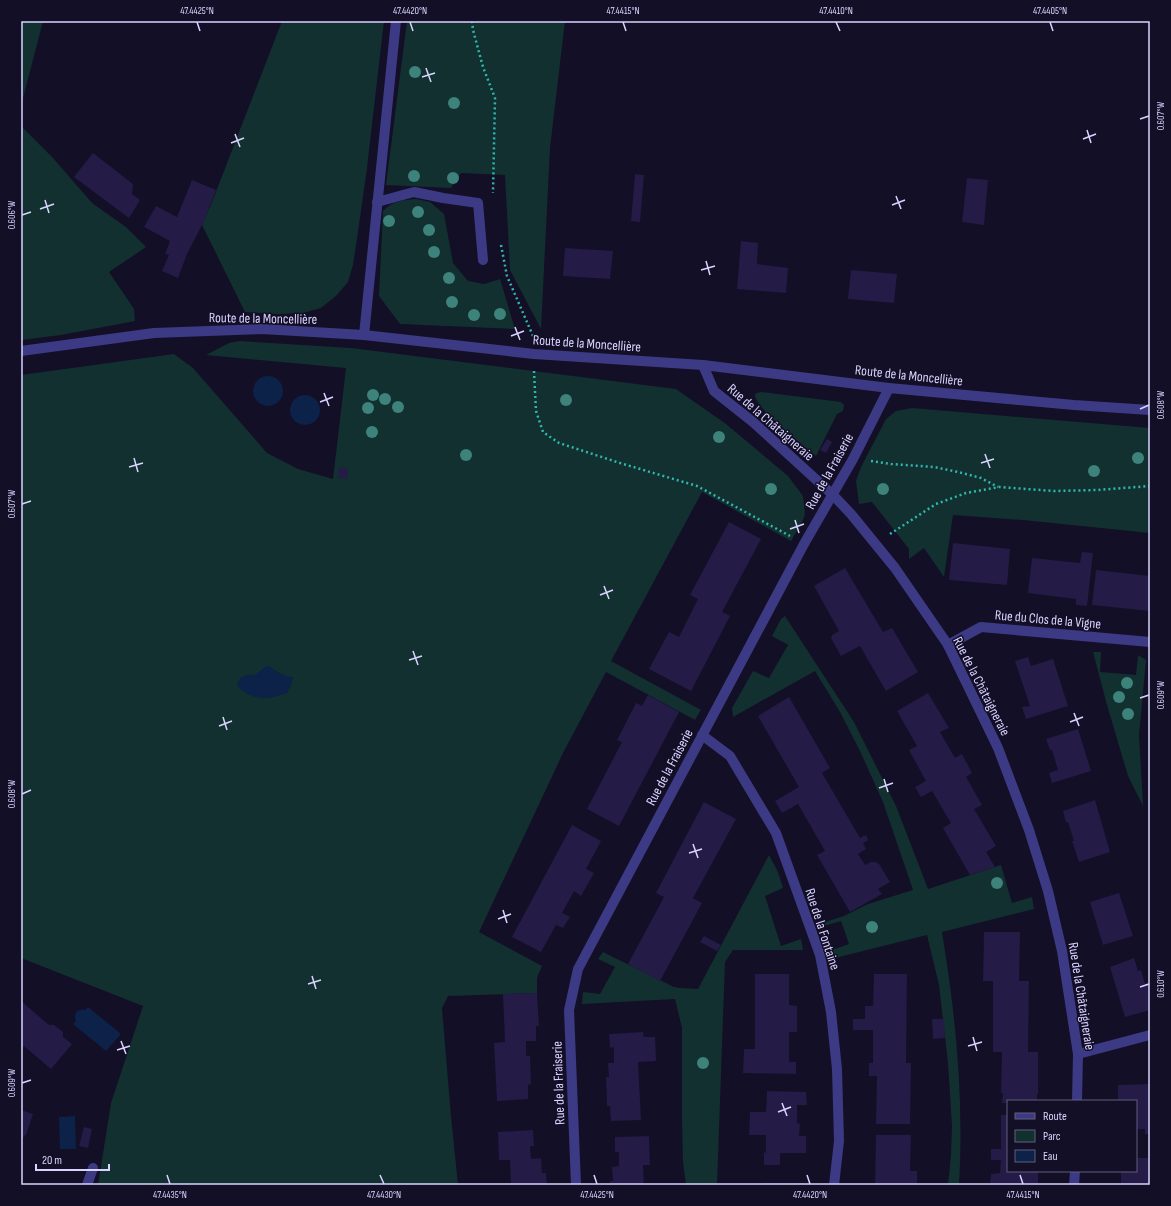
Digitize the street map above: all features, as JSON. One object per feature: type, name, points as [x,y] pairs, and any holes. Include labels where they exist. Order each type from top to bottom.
[{"type":"street","points":[[364,335],[396,21]]},
{"type":"street","points":[[377,202],[414,192],[478,203],[483,260]]},
{"type":"street","name":"Route de la Moncellière","points":[[21,351],[154,333],[262,329],[364,335],[534,354],[703,365],[888,388],[1074,405],[1150,410]]},
{"type":"street","name":"Rue de la Châtaigneraie","points":[[703,365],[714,391],[753,422],[833,495],[895,568],[948,645],[998,748],[1029,830],[1048,890],[1062,951],[1078,1054],[1077,1100]]},
{"type":"street","name":"Rue de la Fraiserie","points":[[576,1185],[569,1010],[578,969],[804,544],[853,459],[888,388]]},
{"type":"street","name":"Rue du Clos de la Vigne","points":[[948,645],[981,627],[1150,642]]},
{"type":"street","name":"Rue de la Fontaine","points":[[702,735],[730,756],[776,833],[820,955],[831,1012],[837,1069],[839,1142],[834,1185]]},
{"type":"street","points":[[1078,1054],[1150,1035]]},
{"type":"street","points":[[87,1185],[93,1168]]},
{"type":"street","points":[[1074,1185],[1075,1172]]},
{"type":"path","points":[[472,21],[482,67],[494,98],[492,174],[493,196]]},
{"type":"path","points":[[500,240],[507,276],[532,334],[536,411],[543,432],[559,442],[620,463],[697,486],[804,544]]},
{"type":"path","points":[[869,460],[891,464],[934,467],[982,478],[999,487]]},
{"type":"path","points":[[873,541],[892,533],[936,504],[966,493],[999,487],[1054,491],[1097,490],[1150,486]]},
{"type":"green space","points":[[21,21],[43,21],[21,106]]},
{"type":"green space","points":[[282,21],[384,21],[367,168],[353,265],[348,282],[337,295],[321,308],[303,313],[278,314],[245,312],[202,225]]},
{"type":"green space","points":[[407,21],[565,21],[550,148],[541,329],[510,270],[505,175],[461,173],[451,188],[386,185]]},
{"type":"green space","points":[[21,126],[53,158],[92,203],[126,227],[146,247],[109,272],[134,309],[135,321],[61,335],[21,340]]},
{"type":"green space","points":[[416,199],[430,202],[444,214],[453,263],[468,281],[484,284],[500,279],[515,329],[400,324],[379,296],[383,211],[394,203]]},
{"type":"green space","points":[[240,341],[351,348],[676,389],[726,424],[788,476],[803,496],[805,514],[791,541],[702,492],[611,661],[701,710],[695,720],[606,672],[563,753],[479,932],[542,966],[537,978],[537,993],[448,996],[442,1008],[458,1185],[98,1185],[111,1103],[143,1006],[21,958],[21,375],[174,354],[193,368],[267,453],[298,469],[333,479],[346,368],[206,355],[229,343]]},
{"type":"green space","points":[[762,392],[841,402],[844,405],[843,411],[837,414],[816,456],[781,427],[763,409],[757,401],[755,395],[756,393]]},
{"type":"green space","points":[[912,408],[1150,428],[1150,533],[1023,520],[953,515],[944,577],[924,548],[909,559],[909,549],[872,502],[859,504],[856,481],[861,467],[886,419],[896,411]]},
{"type":"green space","points":[[785,616],[854,722],[896,806],[928,889],[1001,865],[1012,903],[1032,897],[1034,909],[942,932],[958,1058],[960,1090],[959,1185],[948,1185],[952,1126],[948,1063],[939,985],[927,935],[835,958],[832,950],[849,944],[841,921],[824,926],[822,923],[844,916],[868,904],[913,890],[883,802],[860,751],[840,712],[815,671],[733,717],[732,708],[753,671],[769,678],[788,645],[772,636],[781,619]]},
{"type":"green space","points":[[1093,652],[1101,652],[1100,672],[1136,675],[1138,655],[1146,660],[1139,735],[1143,806],[1128,776]]},
{"type":"green space","points":[[769,855],[778,872],[783,888],[765,896],[781,946],[801,939],[803,950],[733,950],[725,962],[717,1185],[686,1185],[683,1162],[682,1028],[675,999],[582,1004],[583,992],[600,994],[615,967],[598,959],[603,952],[674,987],[698,989]]},
{"type":"water","points":[[268,376],[279,380],[283,391],[279,402],[268,406],[257,402],[253,391],[257,380]]},
{"type":"water","points":[[305,395],[316,399],[320,410],[316,421],[305,425],[294,421],[290,410],[294,399]]},
{"type":"water","points":[[268,666],[283,675],[293,677],[287,693],[270,698],[259,698],[247,693],[237,685],[238,681],[242,677],[255,675]]},
{"type":"water","points":[[88,1007],[121,1034],[106,1051],[73,1024],[76,1021],[76,1012],[85,1010]]},
{"type":"water","points":[[75,1116],[76,1149],[60,1149],[59,1117]]},
{"type":"building","points":[[93,153],[133,184],[132,194],[140,200],[129,218],[74,177]]},
{"type":"building","points":[[635,174],[644,175],[640,222],[631,221]]},
{"type":"building","points":[[967,178],[988,180],[984,225],[962,222]]},
{"type":"building","points":[[192,180],[216,190],[204,221],[187,254],[178,278],[162,271],[169,255],[165,254],[170,241],[144,227],[156,206],[177,217]]},
{"type":"building","points":[[741,241],[758,243],[757,264],[788,268],[786,293],[737,289]]},
{"type":"building","points":[[565,248],[613,251],[610,279],[563,276]]},
{"type":"building","points":[[851,270],[897,274],[894,303],[848,299]]},
{"type":"building","points":[[827,439],[832,442],[826,453],[820,450]]},
{"type":"building","points":[[339,467],[348,469],[347,479],[338,478]]},
{"type":"building","points":[[729,522],[761,539],[722,612],[730,616],[691,691],[649,669],[669,632],[679,637],[698,599],[690,595]]},
{"type":"building","points":[[953,543],[1010,549],[1007,585],[949,580]]},
{"type":"building","points":[[1082,552],[1093,553],[1087,606],[1076,605],[1076,599],[1028,593],[1032,558],[1080,563]]},
{"type":"building","points":[[845,568],[883,632],[892,628],[918,672],[886,691],[860,646],[841,656],[831,638],[832,635],[839,631],[814,586]]},
{"type":"building","points":[[1096,570],[1150,576],[1150,611],[1092,605]]},
{"type":"building","points":[[1028,657],[1031,666],[1053,659],[1068,706],[1026,719],[1022,707],[1030,706],[1015,661]]},
{"type":"building","points":[[928,693],[949,728],[940,732],[955,758],[962,754],[972,773],[966,777],[982,805],[974,809],[996,846],[986,852],[995,867],[970,875],[943,828],[951,823],[932,791],[921,797],[915,787],[926,781],[909,750],[917,746],[897,711]]},
{"type":"building","points":[[648,695],[679,712],[619,826],[587,809],[622,742],[617,740],[636,703],[642,706]]},
{"type":"building","points":[[789,697],[830,768],[822,773],[860,838],[866,835],[868,840],[863,843],[866,849],[858,854],[865,865],[871,862],[876,862],[879,864],[890,882],[878,889],[882,894],[850,912],[817,855],[825,851],[798,804],[782,813],[775,801],[799,787],[758,716]]},
{"type":"building","points":[[1078,729],[1091,771],[1052,783],[1049,773],[1058,770],[1052,750],[1050,750],[1046,739]]},
{"type":"building","points":[[1095,800],[1110,852],[1079,862],[1072,841],[1074,841],[1063,811]]},
{"type":"building","points":[[704,802],[736,819],[693,898],[702,903],[660,981],[628,964],[664,897],[656,893]]},
{"type":"building","points":[[572,825],[601,841],[586,869],[594,873],[581,896],[574,891],[562,913],[570,917],[563,928],[556,925],[541,952],[512,937]]},
{"type":"building","points":[[1119,893],[1133,936],[1103,945],[1090,902]]},
{"type":"building","points":[[984,932],[1020,932],[1019,981],[1029,981],[1028,1052],[1038,1052],[1037,1100],[1007,1100],[1007,1103],[1002,1103],[1002,1052],[993,1052],[993,981],[983,981]]},
{"type":"building","points":[[704,936],[721,945],[717,951],[700,942]]},
{"type":"building","points":[[1134,958],[1138,971],[1141,970],[1145,984],[1150,982],[1150,1010],[1125,1017],[1110,967]]},
{"type":"building","points":[[755,974],[789,974],[789,1005],[797,1006],[797,1032],[789,1032],[789,1062],[796,1062],[796,1074],[743,1073],[744,1049],[755,1049]]},
{"type":"building","points":[[874,974],[907,974],[906,1063],[911,1063],[910,1124],[876,1124],[877,1076],[869,1076],[869,1063],[873,1063],[873,1030],[853,1030],[853,1019],[865,1019],[865,1006],[873,1006]]},
{"type":"building","points":[[537,993],[539,1026],[536,1026],[536,1041],[526,1041],[526,1056],[530,1056],[531,1084],[528,1085],[528,1099],[497,1101],[494,1043],[505,1042],[503,994]]},
{"type":"building","points":[[21,1001],[49,1025],[54,1025],[63,1032],[63,1037],[72,1044],[51,1069],[24,1046],[21,1049]]},
{"type":"building","points":[[932,1019],[944,1019],[945,1038],[933,1039]]},
{"type":"building","points":[[643,1032],[644,1037],[655,1037],[656,1061],[638,1062],[641,1120],[611,1121],[610,1106],[607,1106],[606,1077],[609,1077],[608,1063],[614,1063],[614,1047],[610,1048],[609,1034]]},
{"type":"building","points":[[1150,1084],[1150,1134],[1145,1134],[1145,1129],[1137,1129],[1137,1100],[1118,1100],[1118,1085]]},
{"type":"building","points":[[767,1091],[806,1092],[807,1105],[797,1105],[797,1123],[800,1124],[799,1136],[806,1136],[806,1153],[780,1153],[780,1165],[764,1165],[766,1135],[749,1135],[750,1112],[766,1112]]},
{"type":"building","points":[[21,1110],[33,1114],[26,1135],[21,1143]]},
{"type":"building","points":[[1001,1115],[1007,1115],[1007,1172],[1038,1172],[1038,1185],[990,1185],[991,1174],[1000,1173],[1001,1160],[991,1160],[991,1149],[1001,1149]]},
{"type":"building","points":[[84,1127],[92,1129],[88,1148],[79,1146]]},
{"type":"building","points":[[533,1130],[534,1146],[530,1146],[531,1159],[541,1158],[542,1173],[546,1173],[547,1185],[511,1185],[510,1160],[499,1160],[498,1132]]},
{"type":"building","points":[[876,1135],[911,1135],[910,1171],[917,1171],[917,1185],[875,1185]]},
{"type":"building","points":[[649,1136],[650,1165],[643,1165],[644,1185],[610,1185],[610,1181],[613,1181],[612,1167],[619,1166],[619,1152],[615,1152],[615,1137]]},
{"type":"building","points":[[1137,1158],[1150,1158],[1150,1185],[1121,1185],[1121,1172],[1137,1172]]},
{"type":"building","points":[[763,1183],[804,1183],[804,1185],[763,1185]]}]
